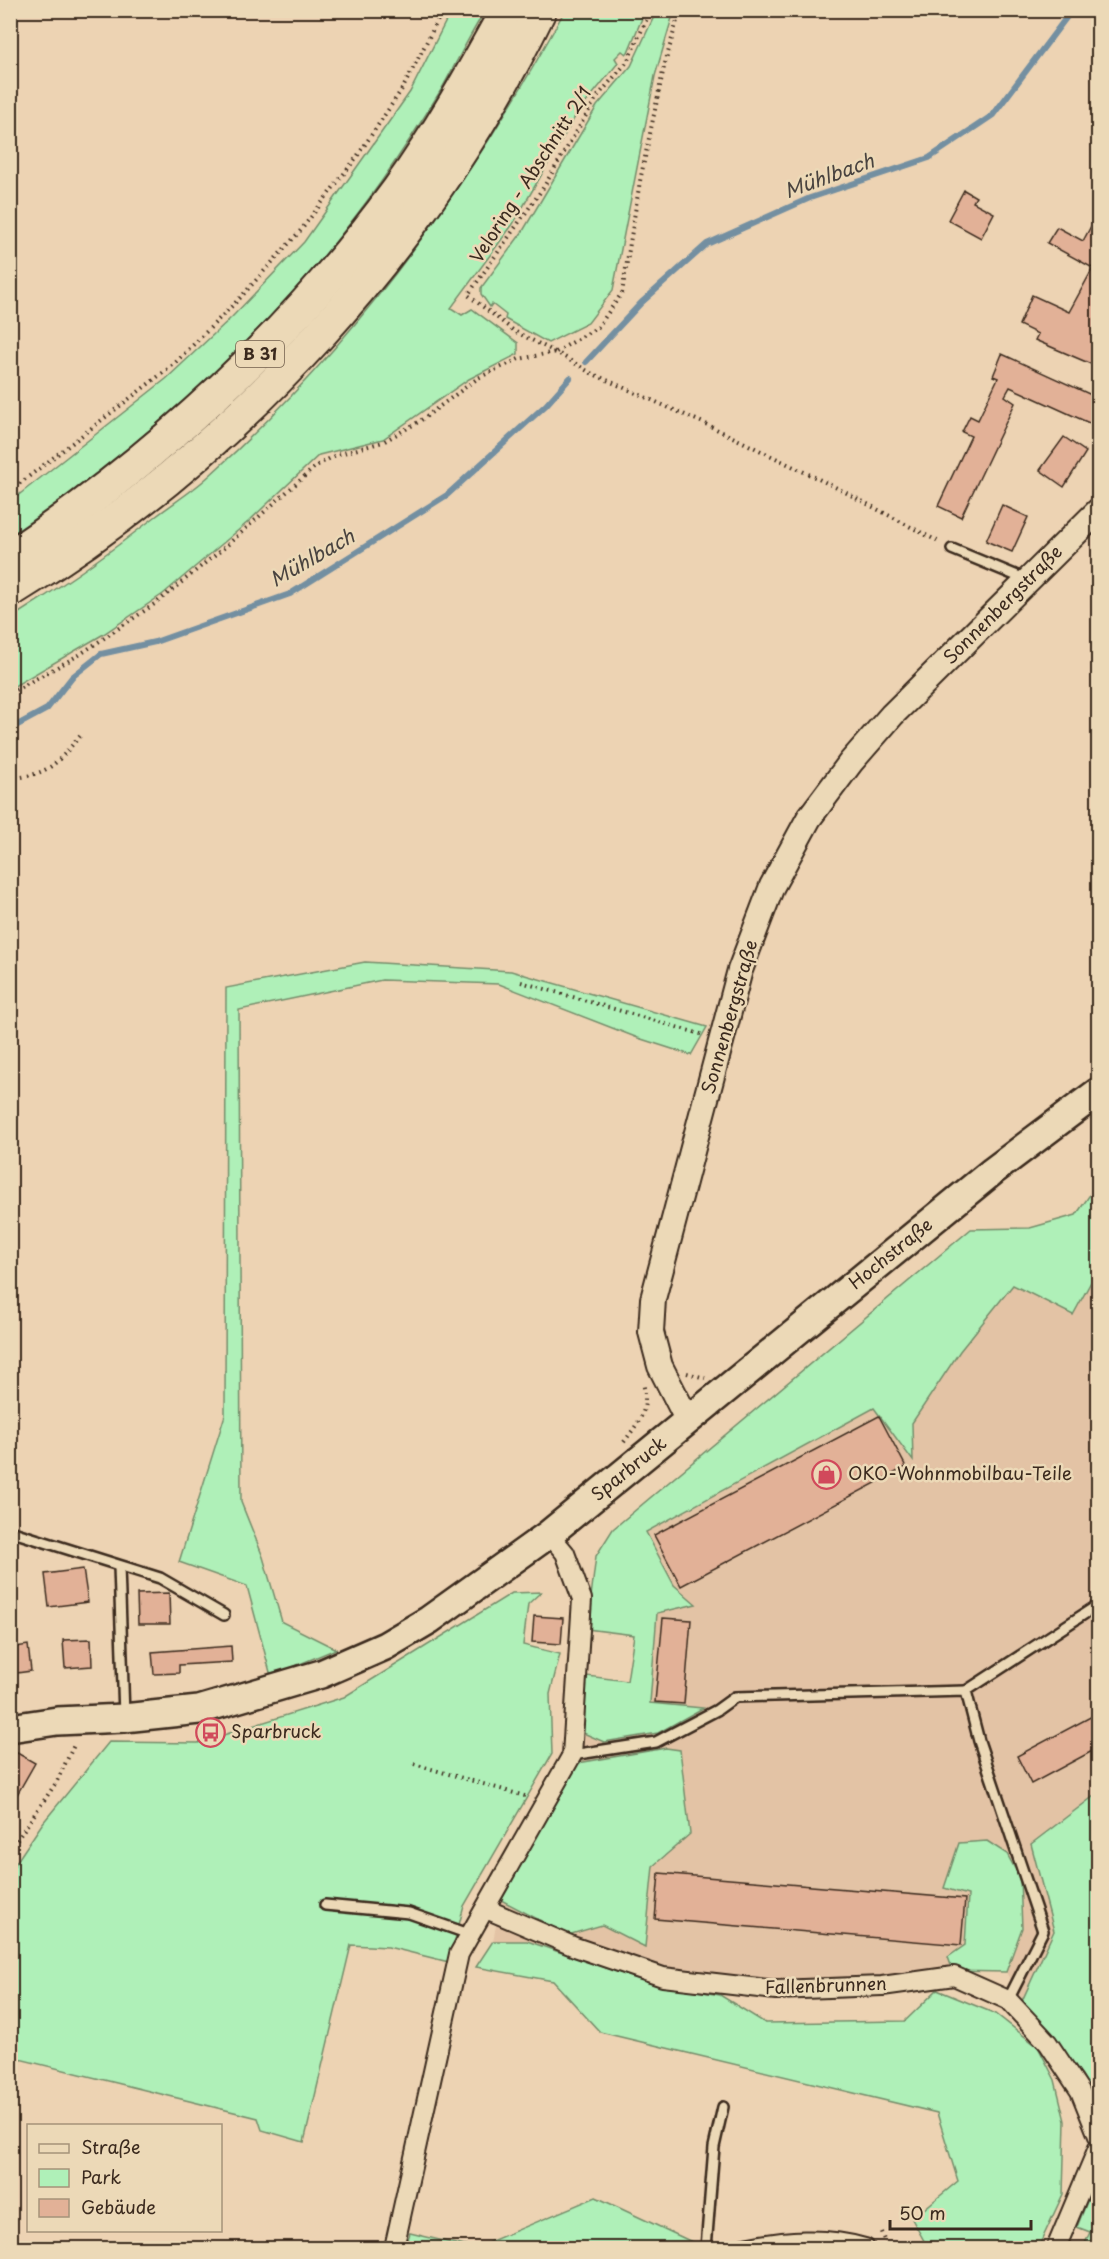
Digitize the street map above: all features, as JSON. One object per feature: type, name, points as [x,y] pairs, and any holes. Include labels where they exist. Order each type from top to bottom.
[{"type":"highway","name":"B 31","points":[[10,557],[90,502],[162,445],[219,394],[290,321],[357,244],[399,188],[456,100],[507,10]]},
{"type":"highway","name":"B 31","points":[[10,591],[106,527],[193,458],[250,406],[338,314],[388,252],[449,167],[485,110],[540,10]]},
{"type":"main road","name":"Hochstraße","points":[[688,1421],[993,1171],[1098,1092]]},
{"type":"main road","name":"Sparbruck","points":[[10,1728],[199,1710],[264,1693],[353,1661],[429,1620],[549,1534],[688,1421]]},
{"type":"street","name":"Sonnenbergstraße","points":[[688,1421],[660,1365],[651,1332],[653,1299],[740,970],[772,886],[809,819],[851,762],[892,715],[1098,511]]},
{"type":"street","points":[[394,2248],[459,1954],[572,1755],[582,1599],[565,1553],[549,1534]]},
{"type":"street","name":"Fallenbrunnen","points":[[486,1909],[575,1947],[663,1977],[776,1990],[882,1986],[954,1976],[1008,2000],[1048,2043],[1080,2091],[1098,2136]]},
{"type":"street","points":[[1056,2248],[1098,2148]]},
{"type":"street","points":[[744,2248],[779,2241],[821,2240],[865,2248]]},
{"type":"lane","points":[[952,549],[1028,581]]},
{"type":"lane","points":[[10,1531],[160,1578],[224,1615]]},
{"type":"lane","points":[[119,1566],[124,1718]]},
{"type":"lane","points":[[572,1755],[656,1742],[717,1710],[735,1697],[966,1691],[1098,1605]]},
{"type":"lane","points":[[966,1691],[979,1741],[1043,1931],[1008,2000]]},
{"type":"lane","points":[[325,1905],[409,1913],[469,1934]]},
{"type":"lane","points":[[706,2248],[714,2147],[723,2107]]},
{"type":"path","points":[[10,491],[173,365],[240,298],[301,230],[356,158],[404,86],[443,10]]},
{"type":"path","name":"Veloring - Abschnitt 2/1","points":[[556,352],[514,331],[468,295],[543,188],[597,97],[627,62],[651,10]]},
{"type":"path","points":[[10,693],[79,655],[156,603],[225,548],[316,466],[336,455],[383,442],[420,421],[478,378],[519,359],[556,352],[598,327],[622,292],[640,181],[664,67],[680,10]]},
{"type":"path","points":[[556,352],[591,373],[710,426],[841,490],[952,549]]},
{"type":"path","points":[[10,779],[38,775],[52,767],[80,736]]},
{"type":"path","points":[[521,981],[709,1036]]},
{"type":"path","points":[[683,1372],[706,1378],[712,1375]]},
{"type":"path","points":[[620,1448],[642,1418],[647,1401]]},
{"type":"path","points":[[10,1850],[56,1783],[79,1735],[79,1720]]},
{"type":"path","points":[[414,1764],[546,1802]]},
{"type":"path","points":[[881,2232],[887,2248]]},
{"type":"shaded area","points":[[1098,1280],[1098,1793],[1031,1844],[1054,1931],[1022,2001],[1006,1972],[1022,1928],[968,1895],[965,1945],[948,1957],[953,1971],[937,1990],[720,1995],[650,1983],[527,1941],[493,1941],[501,1900],[568,1935],[602,1925],[645,1946],[653,1866],[690,1834],[665,1749],[578,1763],[581,1732],[604,1742],[658,1733],[701,1708],[650,1704],[657,1613],[696,1604],[674,1585],[646,1533],[874,1408],[912,1460],[911,1423],[960,1351],[1014,1284],[1072,1315],[1092,1282]]},
{"type":"green space","points":[[565,10],[645,11],[628,52],[626,54],[622,51],[615,58],[618,63],[576,115],[513,224],[451,308],[462,315],[472,309],[518,343],[518,354],[469,379],[383,439],[319,455],[248,522],[163,594],[102,635],[11,688],[11,618],[120,544],[203,481],[313,372],[407,258],[450,198],[491,137]]},
{"type":"green space","points":[[657,10],[674,11],[655,76],[613,290],[588,323],[548,343],[505,319],[506,315],[492,304],[490,307],[481,294],[481,288],[523,231],[597,106],[631,66]]},
{"type":"green space","points":[[451,11],[485,11],[441,90],[397,159],[342,233],[301,283],[257,330],[164,418],[63,498],[11,535],[11,501],[166,379],[232,317],[304,242],[410,92]]},
{"type":"green space","points":[[365,962],[511,971],[707,1027],[691,1055],[638,1038],[499,984],[382,980],[239,1010],[241,1502],[263,1557],[282,1622],[336,1649],[271,1676],[247,1586],[179,1562],[225,1415],[226,988]]},
{"type":"green space","points":[[1098,1183],[1098,1280],[1091,1282],[1073,1315],[1013,1285],[960,1351],[912,1423],[913,1461],[874,1408],[646,1532],[674,1585],[696,1604],[657,1613],[650,1703],[703,1708],[658,1733],[604,1742],[581,1732],[587,1676],[627,1681],[634,1635],[587,1629],[596,1556],[613,1529],[971,1229],[1030,1228],[1076,1215]]},
{"type":"green space","points":[[541,1592],[528,1604],[523,1645],[560,1654],[550,1694],[552,1754],[464,1906],[449,1962],[388,1947],[351,1945],[304,2142],[262,2130],[258,2118],[11,2057],[11,1870],[42,1824],[109,1742],[198,1743],[344,1697],[512,1593]]},
{"type":"green space","points":[[666,1748],[680,1750],[690,1834],[653,1866],[645,1947],[602,1925],[568,1935],[501,1900],[578,1763]]},
{"type":"green space","points":[[1098,1793],[1098,2096],[1094,2096],[1082,2075],[1022,2001],[1054,1931],[1031,1844]]},
{"type":"green space","points":[[987,1841],[1007,1854],[1020,1878],[1022,1928],[1006,1972],[953,1971],[948,1957],[965,1945],[968,1895],[944,1888],[959,1843]]},
{"type":"green space","points":[[493,1941],[527,1941],[650,1983],[720,1995],[765,2023],[905,2021],[937,1990],[996,2014],[1038,2047],[1055,2080],[1065,2121],[1063,2194],[1038,2248],[928,2248],[912,2219],[958,2181],[937,2113],[600,2032],[553,1981],[476,1967]]},
{"type":"green space","points":[[1098,2174],[1098,2248],[1083,2248],[1090,2232],[1077,2227]]},
{"type":"green space","points":[[596,2197],[692,2242],[674,2248],[475,2248]]},
{"type":"green space","points":[[410,2233],[473,2248],[405,2248]]},
{"type":"building","points":[[964,190],[976,197],[973,202],[994,213],[981,238],[948,220]]},
{"type":"building","points":[[1098,213],[1098,367],[1035,340],[1038,334],[1019,325],[1032,295],[1069,312],[1093,268],[1047,243],[1057,227],[1083,241]]},
{"type":"building","points":[[1002,354],[1098,398],[1098,427],[1010,387],[1005,396],[1015,403],[961,517],[938,506],[971,436],[962,432],[970,416],[978,420],[998,378],[993,376]]},
{"type":"building","points":[[1064,437],[1086,452],[1064,487],[1040,470]]},
{"type":"building","points":[[1002,505],[1028,517],[1012,552],[986,541]]},
{"type":"building","points":[[879,1416],[906,1467],[681,1586],[654,1535]]},
{"type":"building","points":[[83,1569],[88,1602],[49,1607],[45,1574]]},
{"type":"building","points":[[169,1593],[170,1624],[138,1624],[137,1594]]},
{"type":"building","points":[[534,1616],[563,1618],[561,1644],[532,1642]]},
{"type":"building","points":[[663,1618],[691,1620],[684,1704],[655,1702]]},
{"type":"building","points":[[91,1639],[92,1666],[65,1668],[63,1640]]},
{"type":"building","points":[[28,1645],[31,1671],[10,1674],[10,1648]]},
{"type":"building","points":[[231,1646],[232,1662],[179,1665],[179,1673],[154,1674],[152,1652]]},
{"type":"building","points":[[1098,1713],[1098,1748],[1031,1784],[1017,1756]]},
{"type":"building","points":[[10,1749],[35,1763],[10,1807]]},
{"type":"building","points":[[659,1873],[965,1899],[961,1945],[655,1919]]},
{"type":"waterway","name":"Mühlbach","points":[[586,362],[641,303],[707,244],[810,198],[929,158],[993,115],[1072,10]]},
{"type":"waterway","name":"Mühlbach","points":[[10,729],[47,709],[72,677],[101,654],[155,642],[290,594],[447,495],[546,405],[570,378]]},
{"type":"place","name":"OKO-Wohnmobilbau-Teile","points":[[827,1474]]},
{"type":"place","name":"Sparbruck","points":[[210,1732]]}]
